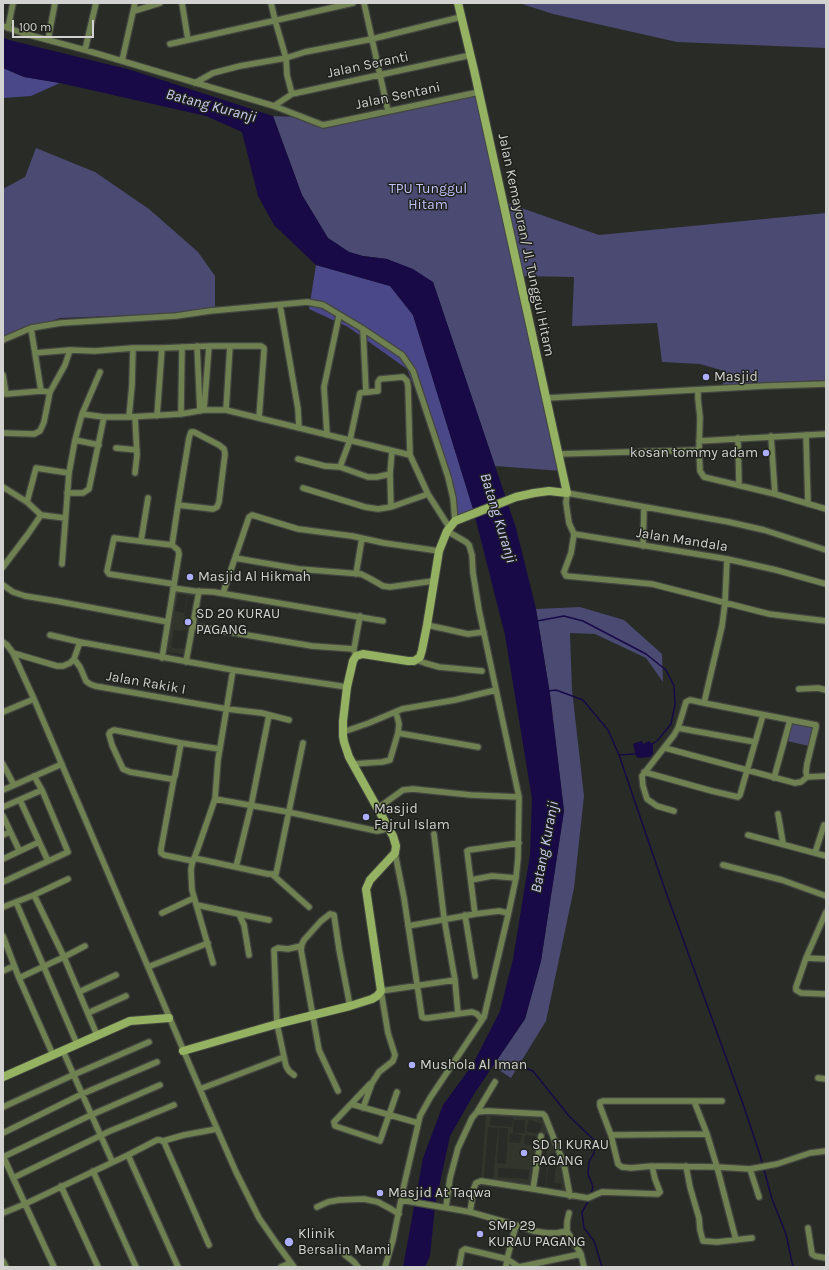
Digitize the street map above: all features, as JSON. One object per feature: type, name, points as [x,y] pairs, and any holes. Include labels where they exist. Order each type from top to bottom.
[{"type":"street","points":[[13,3],[5,27],[274,106]]},
{"type":"street","points":[[48,40],[55,3]]},
{"type":"street","points":[[85,50],[96,3]]},
{"type":"street","points":[[122,61],[135,3]]},
{"type":"street","points":[[134,10],[160,3]]},
{"type":"street","points":[[182,3],[188,40]]},
{"type":"street","points":[[271,3],[286,58],[286,74],[292,94]]},
{"type":"street","points":[[170,44],[354,3]]},
{"type":"street","points":[[364,3],[388,111]]},
{"type":"street","name":"Jalan Kemayoran/ Jl. Tunggul Hitam","points":[[458,3],[471,55],[567,493]]},
{"type":"street","points":[[195,83],[204,77],[240,66],[286,58],[305,52],[372,39],[461,17]]},
{"type":"street","name":"Jalan Seranti","points":[[274,106],[292,94],[471,55]]},
{"type":"street","name":"Jalan Sentani","points":[[274,106],[323,125],[479,92]]},
{"type":"street","points":[[3,340],[31,328],[61,323],[176,316],[210,311],[312,302],[330,309],[402,355],[413,371],[448,477],[452,498],[450,526],[439,551],[421,654],[416,660]]},
{"type":"street","points":[[280,305],[298,410],[299,428]]},
{"type":"street","points":[[327,435],[324,387],[339,316]]},
{"type":"street","points":[[31,328],[41,391]]},
{"type":"street","points":[[363,329],[366,392]]},
{"type":"street","points":[[35,353],[70,350],[95,351],[197,346],[262,346],[264,348],[259,418]]},
{"type":"street","points":[[197,346],[202,410]]},
{"type":"street","points":[[202,410],[209,346]]},
{"type":"street","points":[[226,410],[230,346]]},
{"type":"street","points":[[181,414],[182,347]]},
{"type":"street","points":[[133,348],[132,417],[137,450],[135,473]]},
{"type":"street","points":[[157,416],[162,348]]},
{"type":"street","points":[[3,433],[39,433],[44,422],[50,392],[65,365],[70,350]]},
{"type":"street","points":[[62,564],[69,473],[75,440],[82,414],[100,372]]},
{"type":"street","points":[[3,374],[4,394],[41,391],[50,392]]},
{"type":"street","points":[[340,467],[350,440],[360,392],[378,391],[378,382],[380,379],[401,376],[405,379],[408,386],[410,455],[428,494],[450,526],[466,542],[471,550],[476,592],[518,797],[519,843],[516,878],[482,1020],[422,1110],[404,1200],[398,1214],[391,1250],[385,1267]]},
{"type":"street","points":[[547,398],[826,384]]},
{"type":"street","points":[[698,390],[700,417],[700,471],[704,477],[775,494],[826,509]]},
{"type":"street","points":[[82,414],[104,417],[132,417],[181,414],[202,410],[226,410],[410,455]]},
{"type":"street","points":[[67,494],[83,493],[89,489],[104,417]]},
{"type":"street","points":[[172,545],[178,505],[189,438],[191,432],[194,432],[224,449],[225,454],[219,502],[217,507],[213,509],[178,505]]},
{"type":"street","points":[[699,441],[826,434]]},
{"type":"street","points":[[806,435],[808,504]]},
{"type":"street","points":[[771,436],[775,494]]},
{"type":"street","points":[[738,438],[739,485]]},
{"type":"street","points":[[75,440],[99,445]]},
{"type":"street","points":[[116,448],[137,450]]},
{"type":"street","points":[[559,454],[699,450]]},
{"type":"street","points":[[391,507],[390,474],[392,451]]},
{"type":"street","points":[[298,459],[325,466],[340,467],[368,477],[390,474]]},
{"type":"street","points":[[26,502],[36,468],[69,473]]},
{"type":"street","points":[[3,487],[26,502],[41,515],[65,518]]},
{"type":"street","points":[[303,488],[372,508],[385,509],[428,494]]},
{"type":"street","points":[[450,526],[469,515],[516,497],[549,491],[729,522],[764,530],[826,550]]},
{"type":"street","points":[[567,493],[566,503],[569,523],[574,534],[571,553],[564,572],[566,576],[652,584],[769,614],[826,621]]},
{"type":"street","points":[[141,541],[148,498]]},
{"type":"street","points":[[643,546],[644,508]]},
{"type":"street","points":[[3,567],[41,515]]},
{"type":"street","points":[[223,593],[249,517],[252,515],[298,528],[439,551]]},
{"type":"street","name":"Jalan Mandala","points":[[574,534],[727,559],[776,570],[826,584]]},
{"type":"street","points":[[162,658],[173,586],[179,554],[177,548],[172,545],[114,538],[108,571],[108,574],[110,575],[173,586],[199,591],[223,593],[383,620]]},
{"type":"street","points":[[356,574],[362,538]]},
{"type":"street","points":[[236,558],[299,569],[356,574],[365,576],[390,588],[433,581]]},
{"type":"street","points":[[704,703],[722,626],[725,603],[727,559]]},
{"type":"street","points":[[3,585],[13,592],[25,596],[168,622]]},
{"type":"street","points":[[186,662],[199,591]]},
{"type":"street","points":[[360,616],[355,652],[347,687],[343,732],[345,747],[352,764],[388,826],[395,842],[395,853],[400,873],[422,1014],[424,1018],[475,1012],[482,1020]]},
{"type":"street","points":[[427,625],[468,634],[484,632]]},
{"type":"street","points":[[193,626],[369,654],[408,662],[416,660],[439,667],[482,671]]},
{"type":"street","points":[[50,635],[162,658],[347,687]]},
{"type":"street","points":[[3,642],[13,653],[34,699],[183,1051],[236,1172],[251,1203],[268,1232],[292,1265],[281,1267]]},
{"type":"street","points":[[13,653],[61,666],[70,663],[74,659],[80,642]]},
{"type":"street","name":"Jalan Rakik I","points":[[74,659],[80,667],[86,680],[95,686],[269,715],[289,720]]},
{"type":"street","points":[[213,963],[194,898],[191,870],[214,799],[220,749],[233,670]]},
{"type":"street","points":[[799,689],[818,688],[826,690]]},
{"type":"street","points":[[343,732],[408,707],[455,700],[496,690]]},
{"type":"street","points":[[3,712],[34,699]]},
{"type":"street","points":[[674,811],[657,806],[647,799],[642,781],[644,772],[665,748],[678,728],[686,702],[690,700],[816,726],[807,764],[807,778]]},
{"type":"street","points":[[352,764],[390,760],[398,733],[399,720],[395,712]]},
{"type":"street","points":[[236,867],[251,806],[269,715]]},
{"type":"street","points":[[644,772],[737,797],[740,795],[763,715]]},
{"type":"street","points":[[774,778],[790,720]]},
{"type":"street","points":[[678,728],[755,742]]},
{"type":"street","points":[[174,778],[171,779],[130,772],[123,768],[120,765],[109,733],[114,730],[220,749]]},
{"type":"street","points":[[398,733],[478,747]]},
{"type":"street","points":[[182,743],[174,778],[161,853],[164,855],[273,874],[309,907]]},
{"type":"street","points":[[273,874],[276,874],[277,871],[303,743]]},
{"type":"street","points":[[665,748],[795,784],[807,778],[826,776]]},
{"type":"street","points":[[3,764],[14,785]]},
{"type":"street","points":[[3,790],[62,764]]},
{"type":"street","points":[[3,882],[68,853],[69,851],[42,790],[34,776]]},
{"type":"street","points":[[378,808],[401,792],[409,789],[471,795],[518,797]]},
{"type":"street","points":[[3,807],[42,790]]},
{"type":"street","points":[[214,799],[288,812],[379,831],[388,826]]},
{"type":"street","points":[[20,800],[48,862]]},
{"type":"street","points":[[778,814],[783,843]]},
{"type":"street","points":[[3,816],[19,850]]},
{"type":"street","points":[[815,853],[824,825]]},
{"type":"street","points":[[3,835],[10,832]]},
{"type":"street","points":[[434,834],[444,918],[455,980],[458,1014]]},
{"type":"street","points":[[748,835],[783,843],[826,856]]},
{"type":"street","points":[[3,859],[19,850],[39,842]]},
{"type":"street","points":[[475,914],[466,854],[468,850],[519,843]]},
{"type":"street","points":[[395,853],[370,880],[366,889],[388,1033],[395,1055],[393,1061],[379,1072],[372,1082],[334,1122],[335,1126],[380,1141],[397,1092]]},
{"type":"street","points":[[723,865],[782,880],[826,896]]},
{"type":"street","points":[[471,880],[497,876],[516,878]]},
{"type":"street","points":[[3,907],[34,895],[68,879]]},
{"type":"street","points":[[34,895],[64,958],[97,1035]]},
{"type":"street","points":[[162,913],[194,898]]},
{"type":"street","points":[[16,902],[77,1044]]},
{"type":"street","points":[[196,905],[268,920]]},
{"type":"street","points":[[408,926],[465,915],[499,911],[508,913]]},
{"type":"street","points":[[826,912],[796,985],[796,989],[801,993],[826,994]]},
{"type":"street","points":[[239,914],[244,925],[249,955]]},
{"type":"street","points":[[338,1091],[319,1050],[301,946],[304,940],[321,921],[331,914],[333,915],[350,1006]]},
{"type":"street","points":[[465,915],[475,976]]},
{"type":"street","points":[[3,936],[19,978],[53,1055]]},
{"type":"street","points":[[148,967],[208,943]]},
{"type":"street","points":[[19,978],[64,958],[86,946]]},
{"type":"street","points":[[294,1075],[288,1070],[277,1024],[274,950],[278,948],[288,949],[301,946]]},
{"type":"street","points":[[806,958],[826,959]]},
{"type":"street","points":[[3,971],[14,966]]},
{"type":"street","points":[[78,992],[116,975]]},
{"type":"street","points":[[183,1051],[277,1024],[350,1006],[372,999],[381,991],[455,980]]},
{"type":"street","points":[[88,1013],[126,996]]},
{"type":"street","points":[[3,1077],[134,1020],[169,1018]]},
{"type":"street","points":[[3,1108],[73,1075],[149,1042]]},
{"type":"street","points":[[63,1051],[112,1162]]},
{"type":"street","points":[[200,1089],[284,1057]]},
{"type":"street","points":[[3,1133],[82,1094],[157,1062]]},
{"type":"street","points":[[818,1078],[826,1079]]},
{"type":"street","points":[[363,1108],[372,1082]]},
{"type":"street","points":[[444,1207],[458,1148],[472,1118],[495,1082]]},
{"type":"street","points":[[54,1267],[3,1156],[160,1085]]},
{"type":"street","points":[[722,1101],[601,1101],[600,1106],[611,1135],[620,1167],[686,1166],[752,1169],[777,1164],[810,1153],[826,1151]]},
{"type":"street","points":[[694,1101],[707,1134],[717,1167],[736,1240]]},
{"type":"street","points":[[351,1104],[418,1124]]},
{"type":"street","points":[[13,1178],[100,1136],[174,1105]]},
{"type":"street","points":[[477,1112],[488,1111],[543,1114],[564,1164],[570,1196]]},
{"type":"street","points":[[3,1213],[25,1204],[157,1140],[163,1141],[184,1135],[217,1130]]},
{"type":"street","points":[[611,1135],[707,1134]]},
{"type":"street","points":[[533,1189],[541,1136]]},
{"type":"street","points":[[163,1141],[209,1245]]},
{"type":"street","points":[[128,1155],[178,1267]]},
{"type":"street","points":[[470,1212],[474,1188],[478,1182],[588,1198],[602,1192],[624,1194],[659,1194],[660,1192],[652,1166]]},
{"type":"street","points":[[686,1166],[703,1241],[717,1242],[752,1238]]},
{"type":"street","points":[[752,1169],[759,1197]]},
{"type":"street","points":[[93,1171],[136,1267]]},
{"type":"street","points":[[61,1186],[98,1267]]},
{"type":"street","points":[[317,1207],[334,1201],[364,1199],[378,1202],[398,1214]]},
{"type":"street","points":[[404,1200],[470,1212],[539,1232],[556,1233],[567,1231]]},
{"type":"street","points":[[570,1213],[567,1222],[567,1231],[581,1254],[584,1267]]},
{"type":"street","points":[[506,1267],[516,1225]]},
{"type":"street","points":[[808,1228],[812,1254],[826,1258]]},
{"type":"street","points":[[459,1267],[461,1253],[466,1249],[507,1259],[519,1267],[581,1254]]},
{"type":"street","points":[[346,1256],[358,1267]]},
{"type":"street","points":[[3,1261],[6,1267]]},
{"type":"shaded area","points":[[3,68],[24,77],[60,83],[31,96],[3,98]]},
{"type":"shaded area","points":[[316,265],[390,286],[413,315],[473,509],[456,516],[436,444],[407,369],[348,327],[309,309]]},
{"type":"shaded area","name":"SD 20 KURAU PAGANG","points":[[176,590],[199,593],[189,655],[167,652]],"holes":[[[178,594],[187,595],[184,613],[175,611]],[[188,596],[197,597],[193,618],[184,616]],[[174,630],[191,631],[187,650],[179,648],[181,634],[178,649],[171,647]]]},
{"type":"shaded area","name":"SD 11 KURAU PAGANG","points":[[486,1113],[538,1115],[548,1128],[564,1170],[568,1191],[561,1192],[481,1179]],"holes":[[[491,1116],[513,1118],[512,1127],[490,1125]],[[514,1120],[525,1120],[525,1133],[513,1133]],[[529,1120],[542,1124],[539,1134],[526,1131]],[[488,1127],[498,1128],[493,1179],[484,1178]],[[499,1128],[508,1128],[506,1164],[497,1163]],[[510,1133],[522,1135],[520,1143],[509,1142]],[[543,1134],[549,1135],[546,1161],[540,1160]],[[525,1135],[540,1137],[539,1146],[524,1144]],[[550,1153],[557,1154],[554,1183],[562,1184],[561,1189],[546,1188]],[[538,1164],[547,1165],[545,1187],[536,1186]],[[498,1168],[529,1170],[528,1179],[498,1177]]]},
{"type":"green space","points":[[519,3],[826,3],[826,48],[677,42],[553,14]]},
{"type":"green space","name":"TPU Tunggul Hitam","points":[[478,92],[504,202],[599,235],[826,213],[826,380],[723,385],[724,371],[700,364],[662,362],[657,323],[572,326],[574,277],[522,276],[550,397],[562,471],[495,466],[433,282],[387,259],[363,256],[349,252],[328,238],[302,195],[273,116],[297,117],[326,127]]},
{"type":"green space","points":[[36,148],[95,172],[149,209],[198,252],[215,276],[215,312],[60,318],[3,339],[3,189],[25,177]]},
{"type":"green space","points":[[580,607],[624,620],[662,654],[663,682],[646,658],[595,634],[570,633],[572,690],[584,796],[574,888],[546,1021],[511,1078],[493,1066],[525,1019],[541,961],[564,811],[550,694],[536,609]]},
{"type":"green space","points":[[792,722],[814,727],[809,746],[787,741]]},
{"type":"water","name":"Batang Kuranji","points":[[3,37],[9,40],[131,70],[273,116],[302,195],[328,238],[349,252],[363,256],[387,259],[413,269],[433,282],[516,528],[536,609],[550,694],[564,811],[541,961],[525,1019],[474,1094],[450,1136],[435,1206],[430,1256],[425,1267],[403,1267],[423,1158],[443,1105],[473,1064],[500,1011],[513,959],[530,855],[532,799],[505,635],[473,509],[413,315],[390,286],[316,265],[274,225],[258,196],[242,132],[206,116],[60,83],[24,77],[3,68]]},
{"type":"water","points":[[642,741],[643,744],[649,741],[653,745],[653,754],[650,757],[638,758],[636,756],[633,744]]},
{"type":"waterway","points":[[537,621],[564,616],[583,621],[646,654],[666,670],[674,686],[675,705],[671,724],[657,741],[651,745]]},
{"type":"waterway","points":[[548,691],[556,690],[583,700],[608,730],[619,755],[663,884],[743,1104],[760,1155],[772,1199],[786,1234],[793,1267]]},
{"type":"waterway","points":[[619,755],[635,754]]},
{"type":"waterway","points":[[494,1063],[518,1065],[533,1071],[569,1116],[595,1141],[594,1153],[589,1162],[588,1174],[593,1187],[591,1194]]},
{"type":"waterway","points":[[589,1200],[582,1212],[584,1228],[594,1241],[602,1267]]},
{"type":"place","name":"Masjid","points":[[706,377]]},
{"type":"place","name":"kosan tommy adam","points":[[766,453]]},
{"type":"place","name":"Masjid Al Hikmah","points":[[190,577]]},
{"type":"place","name":"SD 20 KURAU PAGANG","points":[[188,622]]},
{"type":"place","name":"Masjid Fajrul Islam","points":[[366,817]]},
{"type":"place","name":"Mushola Al Iman","points":[[412,1065]]},
{"type":"place","name":"SD 11 KURAU PAGANG","points":[[524,1153]]},
{"type":"place","name":"Masjid At Taqwa","points":[[380,1193]]},
{"type":"place","name":"SMP 29 KURAU PAGANG","points":[[480,1234]]},
{"type":"place","name":"Klinik Bersalin Mami","points":[[289,1242]]}]
